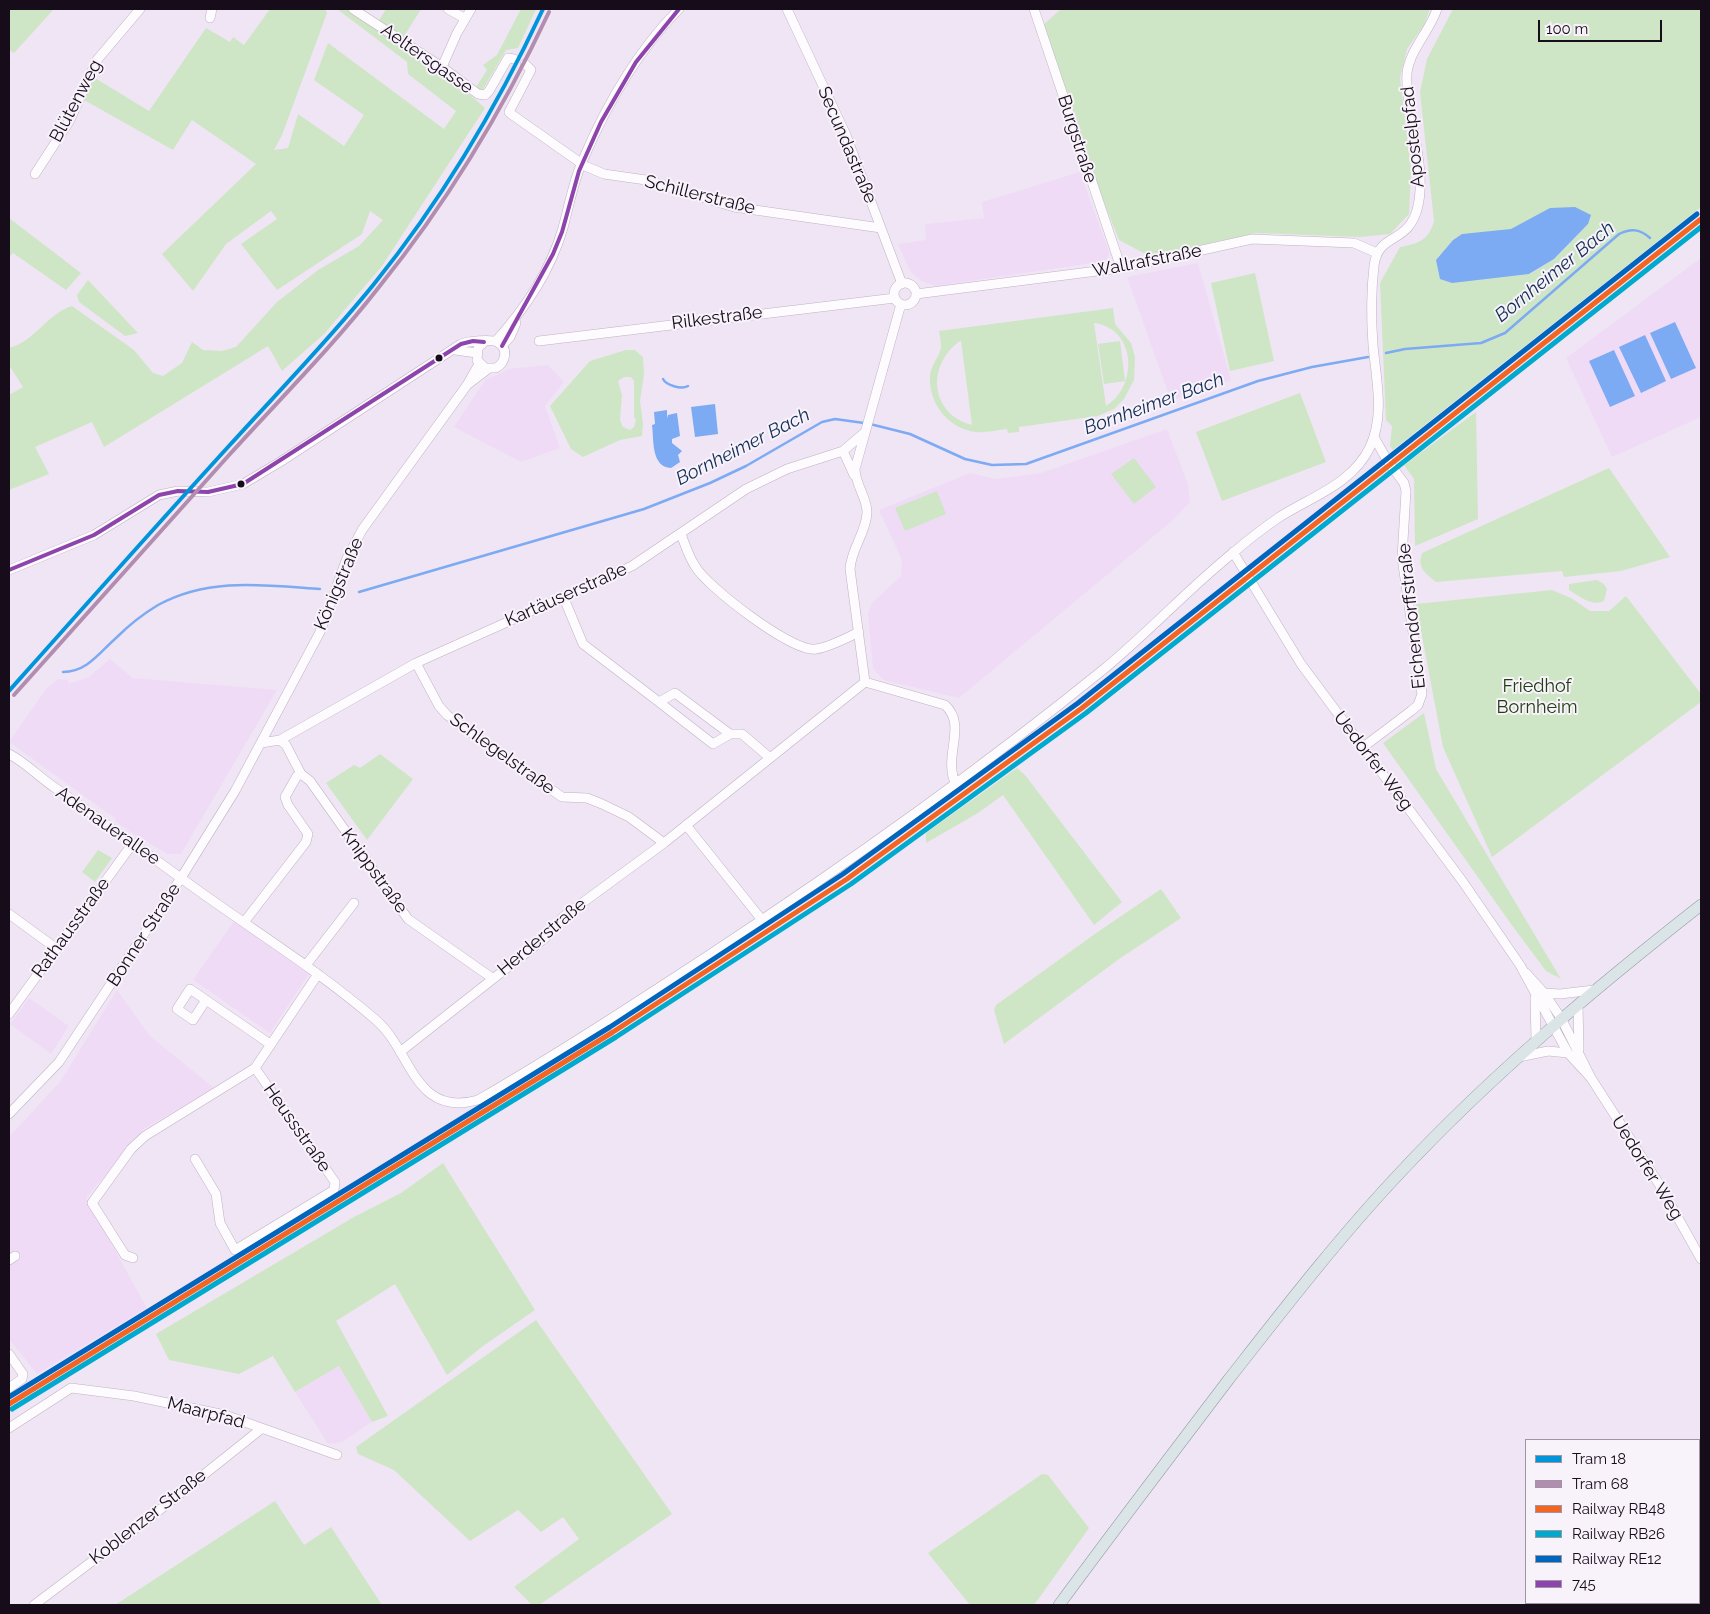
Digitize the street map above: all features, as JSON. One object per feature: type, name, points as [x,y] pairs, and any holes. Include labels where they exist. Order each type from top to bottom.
[{"type":"main road","points":[[1059,1605],[1133,1503],[1282,1311],[1346,1233],[1433,1139],[1536,1040],[1594,990],[1701,905]]},
{"type":"street","name":"Blütenweg","points":[[35,174],[70,120],[97,60],[140,9]]},
{"type":"street","name":"Aeltersgasse","points":[[353,9],[481,95],[493,87],[508,58],[514,59]]},
{"type":"street","points":[[448,9],[464,18]]},
{"type":"street","points":[[442,67],[464,18],[471,9]]},
{"type":"street","name":"Königstraße","points":[[467,385],[488,369],[496,368],[503,363],[505,352],[499,344],[510,337],[517,319],[548,266],[562,229],[582,163],[599,126],[627,77],[653,39],[679,9]]},
{"type":"street","name":"Secundastraße","points":[[787,9],[846,135],[902,284]]},
{"type":"street","name":"Burgstraße","points":[[1034,9],[1121,268]]},
{"type":"street","name":"Apostelpfad","points":[[1377,252],[1384,244],[1407,231],[1417,209],[1420,181],[1407,76],[1412,56],[1429,28],[1437,9]]},
{"type":"street","points":[[525,64],[531,70],[509,112],[535,134],[582,163]]},
{"type":"street","name":"Schillerstraße","points":[[582,163],[604,174],[646,180],[734,207],[881,228]]},
{"type":"street","name":"Wallrafstraße","points":[[916,294],[1121,268],[1252,239],[1354,243],[1377,252]]},
{"type":"street","points":[[1233,552],[1276,520],[1341,482],[1360,462],[1374,437],[1378,423],[1378,401],[1371,320],[1374,263],[1377,252]]},
{"type":"street","points":[[855,476],[856,460],[870,417],[898,301],[895,291],[902,284],[911,286],[916,294],[911,303],[898,301]]},
{"type":"street","name":"Rilkestraße","points":[[539,341],[898,301]]},
{"type":"street","points":[[9,570],[80,541],[104,529],[159,495],[174,491],[208,492],[243,484],[466,342],[499,344]]},
{"type":"street","points":[[476,353],[484,342]]},
{"type":"street","points":[[455,350],[476,353]]},
{"type":"street","points":[[476,353],[479,364],[488,369]]},
{"type":"street","name":"Königstraße","points":[[261,744],[320,632],[347,558],[362,530],[467,385],[479,364]]},
{"type":"street","name":"Kartäuserstraße","points":[[261,744],[280,740],[416,663],[632,566],[746,490],[787,469],[843,451],[865,433]]},
{"type":"street","name":"Eichendorffstraße","points":[[1362,748],[1418,705],[1422,694],[1402,558],[1406,490],[1404,483],[1387,460],[1374,437]]},
{"type":"street","points":[[843,451],[855,476],[868,512],[851,559],[865,682],[945,705],[949,708],[954,718],[956,730],[950,765],[956,785]]},
{"type":"street","points":[[681,534],[695,566],[706,580],[732,604],[798,647],[816,650],[859,632]]},
{"type":"street","name":"Uedorfer Weg","points":[[1233,552],[1301,664],[1463,882],[1520,965],[1544,993],[1568,1053],[1591,1078]]},
{"type":"street","name":"Adenauerallee","points":[[9,754],[318,974],[383,1026],[425,1090],[437,1099],[461,1104],[478,1100],[602,1024],[762,920],[956,785],[1132,646],[1233,552]]},
{"type":"street","points":[[563,596],[584,644],[713,744],[730,734],[742,734],[769,757]]},
{"type":"street","name":"Schlegelstraße","points":[[416,663],[439,706],[446,715],[562,797],[587,798],[602,804],[629,817],[664,843]]},
{"type":"street","name":"Herderstraße","points":[[400,1052],[545,938],[563,917],[664,843],[865,682]]},
{"type":"street","points":[[659,702],[674,693],[730,734]]},
{"type":"street","name":"Knippstraße","points":[[280,740],[286,745],[301,774],[310,781],[408,918],[492,978]]},
{"type":"street","name":"Bonner Straße","points":[[9,1114],[59,1062],[181,878],[261,744]]},
{"type":"street","points":[[245,921],[306,842],[308,834],[285,797],[297,776],[301,774]]},
{"type":"street","points":[[686,825],[762,920]]},
{"type":"street","name":"Rathausstraße","points":[[9,1014],[133,843]]},
{"type":"street","points":[[306,965],[354,903]]},
{"type":"street","points":[[9,914],[57,949]]},
{"type":"street","name":"Uedorfer Weg","points":[[1520,965],[1534,995],[1579,1052],[1591,1078],[1659,1184],[1701,1258]]},
{"type":"street","points":[[134,1258],[125,1254],[92,1203],[131,1150],[145,1136],[255,1068],[318,974]]},
{"type":"street","points":[[1544,993],[1560,994],[1594,990]]},
{"type":"street","points":[[1534,995],[1537,1017],[1536,1040]]},
{"type":"street","points":[[206,1000],[270,1044]]},
{"type":"street","points":[[1578,1005],[1579,1052]]},
{"type":"street","points":[[1519,1057],[1548,1051],[1568,1053]]},
{"type":"street","name":"Heussstraße","points":[[195,1159],[216,1194],[219,1202],[220,1223],[235,1250],[334,1190],[335,1182],[255,1068]]},
{"type":"street","points":[[9,1354],[23,1374],[22,1378],[9,1388]]},
{"type":"street","name":"Maarpfad","points":[[9,1428],[71,1388],[134,1396],[225,1414],[261,1429],[337,1455]]},
{"type":"street","name":"Koblenzer Straße","points":[[34,1605],[261,1429]]},
{"type":"shaded area","points":[[1080,172],[1109,252],[1107,261],[936,286],[921,281],[910,271],[898,244],[926,240],[925,224],[984,218],[982,202]]},
{"type":"shaded area","points":[[1701,258],[1701,417],[1612,457],[1566,358]]},
{"type":"shaded area","points":[[1198,263],[1231,380],[1171,401],[1127,277]]},
{"type":"shaded area","points":[[548,365],[564,382],[545,406],[560,448],[521,462],[454,427],[486,379],[507,369]]},
{"type":"shaded area","points":[[1167,429],[1188,485],[1190,502],[1173,520],[959,698],[883,680],[873,668],[868,613],[872,603],[901,576],[902,560],[879,510],[970,473],[996,479],[1041,473]]},
{"type":"shaded area","points":[[110,659],[133,678],[277,690],[181,854],[167,854],[134,834],[116,822],[115,818],[9,742],[46,689],[58,679],[68,680],[69,684],[89,677]]},
{"type":"shaded area","points":[[234,921],[309,974],[270,1033],[193,980]]},
{"type":"shaded area","points":[[117,990],[150,1036],[214,1088],[144,1129],[86,1198],[147,1308],[37,1374],[9,1339],[9,1137],[60,1082]]},
{"type":"shaded area","points":[[29,998],[69,1026],[51,1054],[10,1024]]},
{"type":"shaded area","points":[[339,1366],[372,1422],[342,1442],[328,1444],[295,1392]]},
{"type":"green space","points":[[9,9],[54,9],[14,53],[9,50]]},
{"type":"green space","points":[[270,9],[325,9],[327,13],[282,135],[274,150],[288,148],[298,114],[344,146],[364,115],[314,80],[328,43],[444,129],[456,111],[408,74],[407,62],[337,9],[347,9],[447,75],[485,108],[382,266],[324,334],[282,371],[268,346],[104,447],[92,422],[35,447],[49,474],[9,490],[9,395],[23,387],[9,365],[9,348],[26,340],[56,315],[72,306],[134,350],[153,373],[163,376],[182,363],[192,342],[203,350],[222,351],[236,347],[277,302],[318,270],[359,246],[383,220],[370,211],[362,234],[277,290],[241,244],[277,219],[271,211],[226,244],[193,291],[162,254],[256,164],[192,120],[173,150],[84,100],[95,78],[149,111],[206,28],[230,42],[233,37],[244,45]]},
{"type":"green space","points":[[386,9],[421,9],[403,38],[378,22]]},
{"type":"green space","points":[[521,9],[536,9],[518,48],[506,50],[482,91],[476,87],[487,70],[483,65],[497,55]]},
{"type":"green space","points":[[1061,9],[1430,9],[1424,25],[1407,49],[1400,78],[1411,170],[1409,214],[1390,234],[1360,237],[1257,233],[1149,256],[1119,240],[1082,147],[1043,25]]},
{"type":"green space","points":[[1453,9],[1701,9],[1701,207],[1393,450],[1390,446],[1392,426],[1386,420],[1380,283],[1400,247],[1412,244],[1426,237],[1434,221],[1420,92],[1427,59]],"holes":[[[1588,224],[1554,259],[1530,274],[1436,260],[1453,240],[1462,234]]]},
{"type":"green space","points":[[9,218],[81,273],[66,290],[13,253],[9,257]]},
{"type":"green space","points":[[1255,273],[1274,361],[1230,371],[1211,283]]},
{"type":"green space","points":[[88,280],[138,333],[125,336],[79,302],[77,295]]},
{"type":"green space","points":[[1113,308],[1115,324],[1131,343],[1135,357],[1134,380],[1124,399],[1114,409],[1098,416],[1019,427],[1019,432],[1008,433],[1007,429],[988,432],[966,430],[957,426],[942,413],[932,395],[930,375],[941,350],[939,331]],"holes":[[[1094,323],[1108,327],[1118,335],[1125,346],[1128,359],[1128,372],[1124,385],[1117,397],[1106,406]],[[961,341],[972,425],[958,419],[948,411],[941,400],[938,388],[938,375],[942,363],[949,351]]]},
{"type":"green space","points":[[1120,341],[1125,381],[1104,384],[1098,344]]},
{"type":"green space","points":[[626,350],[635,350],[643,357],[644,374],[640,401],[643,424],[642,436],[620,440],[583,457],[571,449],[550,406],[590,361]],"holes":[[[624,377],[631,377],[634,381],[634,417],[636,420],[634,427],[630,430],[623,427],[620,420],[622,395],[618,381]]]},
{"type":"green space","points":[[1300,393],[1326,462],[1222,501],[1196,432]]},
{"type":"green space","points":[[1476,412],[1478,519],[1415,546],[1414,479],[1404,465]]},
{"type":"green space","points":[[1134,458],[1156,487],[1134,504],[1111,474]]},
{"type":"green space","points":[[1609,468],[1670,557],[1621,571],[1564,577],[1562,571],[1436,582],[1423,570],[1421,566],[1422,553]]},
{"type":"green space","points":[[937,491],[946,514],[905,531],[895,508]]},
{"type":"green space","points":[[1597,580],[1604,584],[1607,589],[1604,601],[1590,602],[1569,590],[1569,584]]},
{"type":"green space","name":"Friedhof Bornheim","points":[[1552,590],[1571,598],[1590,611],[1609,611],[1626,596],[1701,694],[1701,702],[1492,857],[1443,747],[1416,604]]},
{"type":"green space","points":[[1424,713],[1436,769],[1561,979],[1546,971],[1383,743]]},
{"type":"green space","points":[[380,754],[413,779],[367,840],[326,783],[354,765],[360,768]]},
{"type":"green space","points":[[1017,768],[1025,775],[1122,902],[1094,925],[1003,795],[978,813],[926,843],[926,833]]},
{"type":"green space","points":[[98,850],[112,858],[95,882],[82,872]]},
{"type":"green space","points":[[1161,889],[1181,918],[1119,959],[1004,1044],[994,1010],[996,1005]]},
{"type":"green space","points":[[443,1163],[535,1310],[483,1346],[447,1375],[395,1284],[336,1321],[388,1416],[372,1422],[339,1366],[295,1392],[273,1356],[239,1374],[169,1360],[156,1334],[354,1217],[401,1193]]},
{"type":"green space","points":[[536,1320],[672,1514],[539,1605],[532,1605],[514,1587],[579,1539],[563,1517],[541,1532],[518,1510],[470,1541],[394,1470],[358,1454],[356,1447]]},
{"type":"green space","points":[[1042,1474],[1048,1475],[1089,1528],[1034,1605],[970,1605],[928,1553]]},
{"type":"green space","points":[[275,1501],[304,1545],[331,1527],[382,1605],[115,1605]]},
{"type":"water","points":[[1575,207],[1591,215],[1588,224],[1554,259],[1529,274],[1452,283],[1440,279],[1436,260],[1453,240],[1462,234],[1511,229],[1550,208]]},
{"type":"water","points":[[1675,322],[1696,368],[1671,379],[1650,333]]},
{"type":"water","points":[[1645,335],[1666,381],[1641,393],[1619,347]]},
{"type":"water","points":[[1614,350],[1635,396],[1610,407],[1589,361]]},
{"type":"water","points":[[715,404],[718,434],[695,437],[691,407]]},
{"type":"water","points":[[667,410],[667,418],[668,415],[677,413],[680,436],[672,439],[672,443],[682,451],[678,455],[680,462],[671,468],[660,463],[657,458],[652,425],[655,424],[654,412]]},
{"type":"waterway","name":"Bornheimer Bach","points":[[1386,353],[1405,349],[1481,343],[1505,333],[1619,234],[1635,230],[1650,238]]},
{"type":"waterway","name":"Bornheimer Bach","points":[[870,424],[910,434],[965,459],[992,465],[1026,464],[1258,381],[1312,367],[1368,357]]},
{"type":"waterway","points":[[663,379],[674,386],[688,386]]},
{"type":"waterway","name":"Bornheimer Bach","points":[[359,592],[644,509],[710,483],[746,466],[822,422],[835,419],[864,423]]},
{"type":"waterway","points":[[63,672],[79,669],[86,665],[141,616],[177,596],[197,590],[237,585],[320,589]]},
{"type":"tram line","name":"18","points":[[9,691],[321,346],[374,284],[423,219],[467,152],[507,81],[543,9]]},
{"type":"tram line","name":"68","points":[[14,695],[325,351],[379,287],[451,189],[513,84],[549,12]]},
{"type":"rail line","name":"RE12","points":[[9,1397],[610,1027],[843,874],[1078,703],[1697,214]]},
{"type":"rail line","name":"RB48","points":[[9,1404],[613,1032],[847,879],[1082,708],[1701,219]]},
{"type":"rail line","name":"RB26","points":[[12,1409],[616,1037],[851,884],[1086,713],[1701,227]]},
{"type":"transit line","name":"745","points":[[502,346],[553,254],[562,232],[579,171],[601,122],[636,62],[679,9]]},
{"type":"transit line","name":"745","points":[[9,570],[94,535],[159,495],[178,491],[208,492],[243,484],[461,344],[473,341],[484,342]]}]
